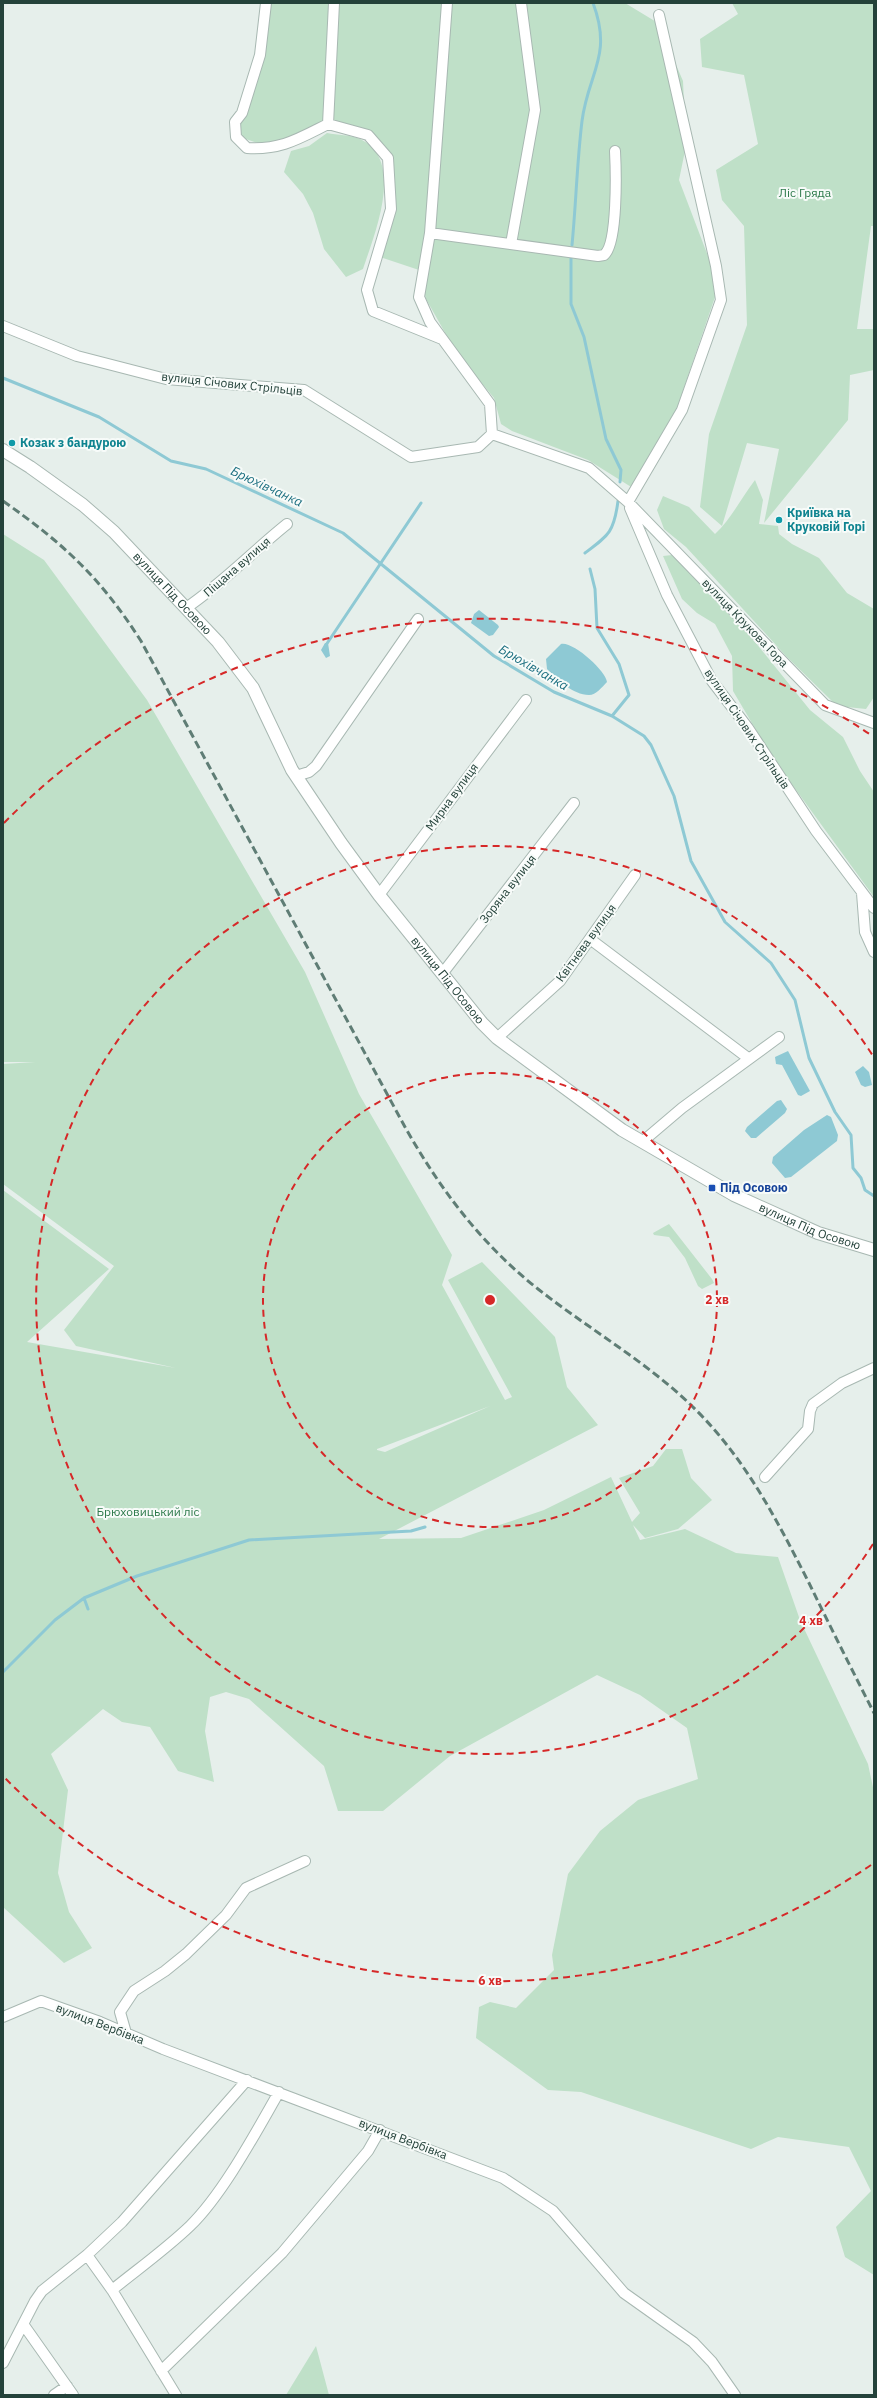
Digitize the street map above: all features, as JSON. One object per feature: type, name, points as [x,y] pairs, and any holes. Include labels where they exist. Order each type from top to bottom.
[{"type":"street","points":[[266,3],[260,56],[242,112],[235,122],[236,137],[247,148],[269,149],[297,140],[328,124],[368,135],[388,158],[391,209],[367,290],[374,311],[442,339]]},
{"type":"street","points":[[328,124],[334,3]]},
{"type":"street","points":[[447,3],[430,233],[419,297],[430,322],[490,404],[492,434]]},
{"type":"street","points":[[511,244],[535,110],[521,3]]},
{"type":"street","points":[[628,502],[682,410],[721,300],[716,266],[659,14]]},
{"type":"street","points":[[430,233],[598,256],[609,251],[616,180],[615,151]]},
{"type":"street","name":"вулиця Січових Стрільців","points":[[3,326],[77,356],[166,379],[304,390],[411,457],[478,447],[492,434],[589,468],[628,502],[667,595],[712,682],[748,728],[816,831],[874,908]]},
{"type":"street","name":"вулиця Під Осовою","points":[[3,450],[30,467],[83,505],[114,532],[218,642],[253,688],[296,776],[341,844],[379,895],[442,974],[497,1038],[622,1130],[749,1203],[818,1233],[874,1250]]},
{"type":"street","name":"вулиця Крукова Гора","points":[[628,502],[825,705],[874,723]]},
{"type":"street","name":"Піщана вулиця","points":[[186,608],[214,589],[264,542],[287,524]]},
{"type":"street","points":[[296,776],[310,772],[316,766],[418,619]]},
{"type":"street","name":"Мирна вулиця","points":[[379,895],[526,700]]},
{"type":"street","name":"Зоряна вулиця","points":[[442,974],[574,803]]},
{"type":"street","name":"Квітнева вулиця","points":[[497,1038],[560,981],[635,875]]},
{"type":"street","points":[[862,893],[865,932],[874,952]]},
{"type":"street","points":[[590,939],[748,1058]]},
{"type":"street","points":[[642,1142],[748,1058],[779,1037]]},
{"type":"street","points":[[765,1477],[808,1429],[810,1411],[813,1404],[842,1383],[874,1368]]},
{"type":"street","points":[[126,2033],[120,2012],[134,1991],[165,1971],[186,1954],[226,1915],[246,1888],[306,1861]]},
{"type":"street","name":"вулиця Вербівка","points":[[3,2017],[41,2001],[503,2178],[553,2211],[624,2293],[693,2342],[712,2362],[734,2395]]},
{"type":"street","points":[[3,2363],[23,2324],[42,2292],[87,2255],[122,2222],[248,2080]]},
{"type":"street","points":[[112,2290],[190,2225],[216,2194],[257,2131],[279,2092]]},
{"type":"street","points":[[161,2371],[282,2253],[368,2151],[380,2130]]},
{"type":"street","points":[[87,2255],[112,2290],[176,2395]]},
{"type":"street","points":[[23,2324],[70,2391],[54,2395]]},
{"type":"green space","points":[[268,3],[625,3],[658,23],[683,81],[686,146],[679,180],[711,264],[715,297],[677,408],[636,490],[588,460],[512,431],[501,424],[494,398],[456,352],[426,299],[419,270],[380,257],[395,210],[390,157],[370,131],[332,120],[266,146],[237,136],[267,33]]},
{"type":"green space","name":"Ліс Гряда","points":[[732,3],[874,3],[874,226],[871,226],[857,329],[874,329],[874,370],[850,375],[848,420],[764,523],[779,449],[747,443],[722,526],[700,507],[709,434],[747,325],[744,226],[722,200],[716,170],[758,144],[744,75],[702,67],[700,39],[738,14]]},
{"type":"green space","points":[[327,133],[360,139],[374,149],[381,163],[384,180],[383,199],[379,218],[363,269],[346,277],[324,249],[313,213],[303,194],[284,172],[291,151],[309,146]]},
{"type":"green space","points":[[755,480],[763,500],[759,524],[778,526],[779,534],[792,544],[819,558],[847,593],[874,609],[874,697],[866,709],[837,706],[786,656],[686,547],[664,529],[657,510],[663,496],[689,507],[715,534],[731,515]]},
{"type":"green space","name":"Брюховицький ліс","points":[[3,534],[44,560],[147,700],[305,972],[359,1094],[452,1255],[442,1285],[505,1400],[512,1397],[448,1280],[482,1262],[555,1337],[567,1387],[598,1425],[379,1539],[461,1538],[544,1510],[611,1477],[632,1522],[640,1513],[619,1478],[653,1466],[666,1449],[682,1449],[691,1478],[712,1500],[678,1529],[645,1538],[633,1525],[640,1540],[685,1529],[736,1553],[778,1557],[800,1620],[868,1764],[874,1792],[874,2275],[845,2257],[836,2227],[871,2191],[849,2147],[778,2137],[751,2149],[581,2092],[548,2090],[476,2038],[479,2007],[490,2002],[516,2008],[554,1970],[552,1955],[568,1874],[600,1831],[638,1800],[698,1779],[687,1728],[640,1695],[597,1675],[450,1756],[383,1811],[338,1811],[324,1766],[249,1699],[226,1692],[210,1697],[205,1731],[214,1782],[178,1771],[150,1727],[122,1722],[103,1709],[51,1754],[68,1790],[58,1873],[69,1912],[92,1948],[64,1963],[3,1907],[3,1190],[109,1269],[27,1342],[176,1368],[76,1346],[64,1330],[114,1266],[3,1184],[3,1064],[35,1062],[3,1062]],"holes":[[[490,1406],[385,1452],[377,1449]]]},
{"type":"green space","points":[[672,555],[751,637],[810,710],[843,737],[860,771],[874,792],[874,897],[772,757],[733,691],[732,656],[715,624],[697,613],[682,599],[663,556]]},
{"type":"green space","points":[[669,1224],[714,1283],[702,1289],[698,1286],[685,1258],[669,1237],[654,1235],[653,1233]]},
{"type":"green space","points":[[316,2346],[329,2395],[286,2395]]},
{"type":"water","points":[[479,610],[498,625],[499,627],[493,635],[489,636],[471,623],[474,614]]},
{"type":"water","points":[[325,643],[328,643],[330,656],[326,658],[321,650]]},
{"type":"water","points":[[561,644],[566,644],[581,652],[595,664],[605,677],[607,682],[592,695],[583,694],[571,689],[547,669],[546,659]]},
{"type":"water","points":[[788,1051],[810,1091],[801,1096],[798,1095],[782,1065],[776,1064],[775,1057]]},
{"type":"water","points":[[863,1066],[869,1072],[872,1085],[865,1087],[861,1085],[855,1072]]},
{"type":"water","points":[[781,1100],[787,1109],[785,1113],[756,1138],[751,1138],[745,1131],[747,1127],[777,1101]]},
{"type":"water","points":[[827,1115],[831,1117],[838,1135],[837,1141],[791,1177],[785,1178],[772,1163],[773,1157],[804,1130]]},
{"type":"waterway","points":[[572,245],[582,121],[585,104],[600,51],[601,37],[599,21],[593,3]]},
{"type":"waterway","points":[[571,258],[571,304],[584,337],[606,439],[621,470],[620,482]]},
{"type":"waterway","name":"Брюхівчанка","points":[[3,378],[99,417],[171,461],[206,469],[343,533],[494,656],[554,692],[612,716],[644,736],[651,745],[674,796],[691,861],[725,922],[771,963],[795,1000],[809,1058],[835,1112],[851,1135],[853,1168],[861,1178],[865,1190],[874,1196]]},
{"type":"waterway","points":[[585,553],[600,542],[609,532],[615,520],[618,501]]},
{"type":"waterway","points":[[326,645],[421,503]]},
{"type":"waterway","points":[[590,569],[595,589],[597,628],[619,664],[629,695],[612,716]]},
{"type":"waterway","points":[[3,1672],[55,1620],[84,1598],[137,1576],[249,1540],[411,1531],[425,1527]]},
{"type":"waterway","points":[[84,1598],[88,1609]]},
{"type":"railway","points":[[3,501],[45,532],[80,563],[111,598],[141,641],[405,1127],[418,1150],[447,1194],[480,1234],[517,1272],[558,1304],[659,1377],[696,1410],[714,1429],[745,1470],[785,1536],[874,1713]]},
{"type":"place","name":"Козак з бандурою","points":[[12,443]]},
{"type":"place","name":"Криївка на Круковій Горі","points":[[779,520]]},
{"type":"place","name":"Під Осовою","points":[[712,1188]]}]
